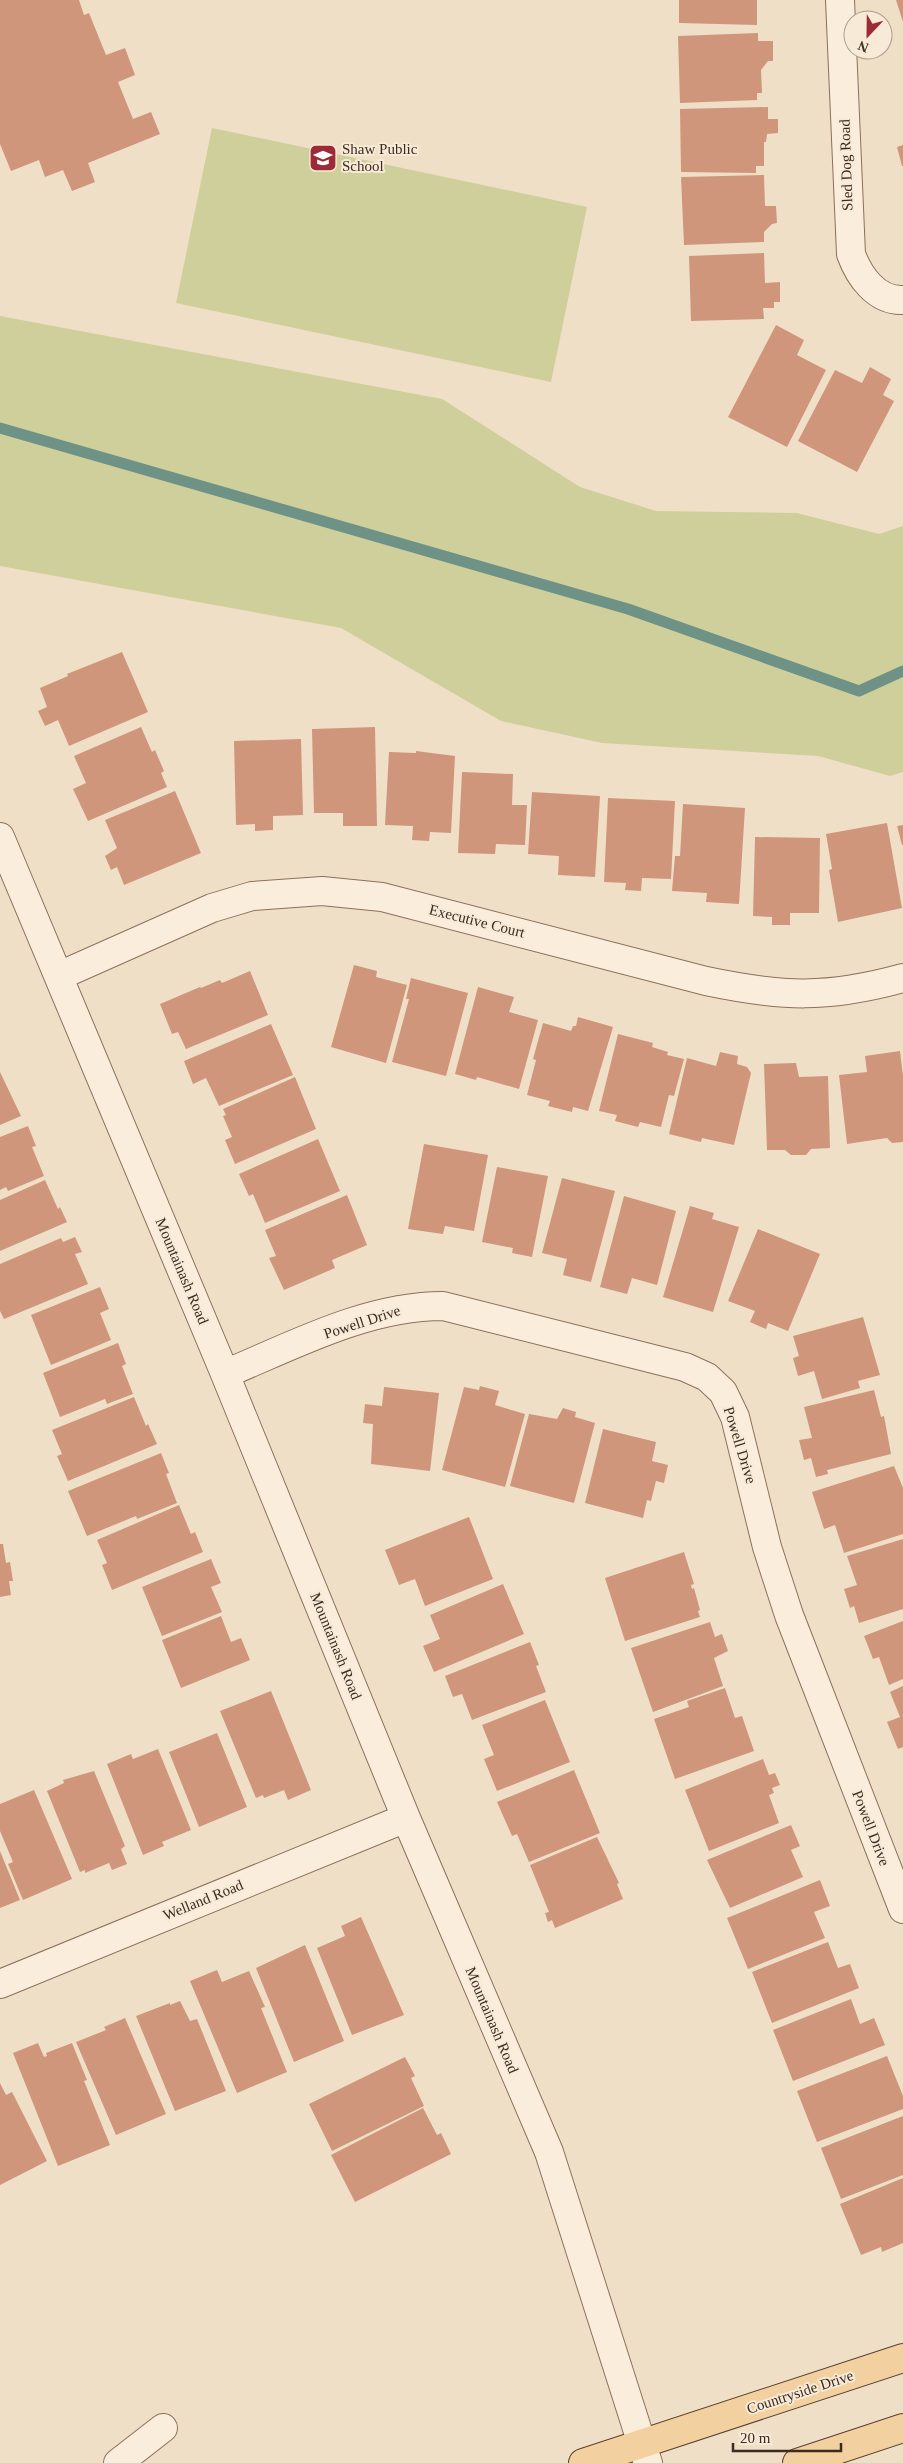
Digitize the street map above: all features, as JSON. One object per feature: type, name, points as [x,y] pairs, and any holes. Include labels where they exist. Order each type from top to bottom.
[{"type":"main road","name":"Countryside Drive","points":[[583,2463],[645,2453],[903,2358]]},
{"type":"main road","points":[[797,2463],[903,2428]]},
{"type":"street","name":"Sled Dog Road","points":[[840,0],[851,254],[856,268],[880,295],[903,300]]},
{"type":"street","name":"Mountainash Road","points":[[0,838],[225,1374],[406,1818],[548,2152],[645,2453]]},
{"type":"street","name":"Executive Court","points":[[59,976],[212,908],[252,896],[322,891],[382,897],[706,981],[755,991],[801,995],[833,993],[864,988],[903,978]]},
{"type":"street","name":"Powell Drive","points":[[225,1374],[358,1321],[414,1306],[443,1306],[685,1367],[707,1377],[723,1392],[735,1417],[768,1547],[789,1615],[903,1909]]},
{"type":"street","name":"Welland Road","points":[[0,1984],[406,1818]]},
{"type":"street","points":[[118,2463],[163,2428]]},
{"type":"green space","points":[[212,128],[587,207],[551,382],[176,303]]},
{"type":"green space","points":[[0,316],[442,399],[580,487],[656,511],[797,513],[879,534],[903,526],[903,772],[890,776],[818,756],[602,743],[501,721],[341,628],[0,566]]},
{"type":"building","points":[[0,0],[79,0],[84,15],[89,13],[106,55],[125,48],[135,75],[118,82],[133,119],[151,112],[160,134],[88,163],[95,182],[72,191],[63,170],[45,177],[39,160],[11,171],[0,144]]},
{"type":"building","points":[[679,0],[757,0],[757,25],[679,23]]},
{"type":"building","points":[[896,0],[903,0],[903,22]]},
{"type":"building","points":[[758,33],[758,41],[773,41],[773,61],[768,61],[761,70],[762,93],[757,93],[757,100],[680,103],[678,36]]},
{"type":"building","points":[[768,107],[768,119],[778,119],[778,133],[767,134],[766,142],[764,142],[764,166],[756,166],[756,173],[681,172],[680,109]]},
{"type":"building","points":[[903,145],[903,166],[902,166],[897,147]]},
{"type":"building","points":[[764,175],[765,206],[776,206],[777,223],[772,224],[764,232],[764,242],[684,245],[681,177]]},
{"type":"building","points":[[764,253],[765,283],[780,282],[780,302],[774,302],[774,308],[763,308],[764,319],[691,321],[689,256]]},
{"type":"building","points":[[776,325],[804,340],[797,355],[826,370],[787,447],[728,417]]},
{"type":"building","points":[[870,367],[891,379],[883,395],[894,401],[857,472],[798,441],[835,370],[862,383]]},
{"type":"building","points":[[122,652],[148,712],[69,746],[58,720],[45,726],[38,711],[47,707],[40,688],[68,676],[67,674]]},
{"type":"building","points":[[141,727],[152,752],[155,750],[164,771],[161,773],[167,787],[88,821],[73,789],[86,783],[74,756]]},
{"type":"building","points":[[375,727],[377,826],[343,826],[343,813],[314,813],[312,729]]},
{"type":"building","points":[[301,739],[303,815],[273,816],[273,830],[255,831],[255,824],[236,825],[234,741]]},
{"type":"building","points":[[416,751],[455,756],[451,833],[430,832],[429,841],[412,840],[413,826],[385,825],[389,752],[416,753]]},
{"type":"building","points":[[462,772],[513,774],[512,805],[527,805],[525,845],[496,844],[495,854],[458,853]]},
{"type":"building","points":[[175,791],[201,853],[124,885],[117,867],[111,870],[105,856],[117,848],[105,820]]},
{"type":"building","points":[[532,792],[600,796],[595,877],[558,875],[559,856],[528,854]]},
{"type":"building","points":[[608,798],[675,801],[671,879],[642,878],[641,891],[625,890],[626,883],[604,882]]},
{"type":"building","points":[[683,804],[745,808],[739,904],[706,902],[707,893],[672,891],[675,856],[680,856]]},
{"type":"building","points":[[887,823],[902,908],[838,922],[829,870],[832,869],[826,834]]},
{"type":"building","points":[[903,825],[903,845],[902,845],[897,826]]},
{"type":"building","points":[[755,837],[820,838],[819,913],[790,913],[790,925],[772,925],[772,917],[753,916]]},
{"type":"building","points":[[354,965],[377,971],[376,977],[407,985],[386,1063],[331,1047]]},
{"type":"building","points":[[250,971],[268,1015],[186,1049],[178,1032],[172,1034],[160,1004],[200,987],[220,980],[222,983]]},
{"type":"building","points":[[411,978],[468,993],[446,1076],[392,1062],[409,999],[406,999]]},
{"type":"building","points":[[478,987],[514,997],[509,1012],[538,1020],[519,1089],[477,1077],[476,1080],[455,1074]]},
{"type":"building","points":[[578,1017],[613,1027],[588,1111],[573,1107],[572,1112],[548,1106],[550,1101],[527,1095],[536,1060],[533,1059],[543,1023],[571,1031],[573,1026],[576,1026]]},
{"type":"building","points":[[271,1024],[293,1075],[219,1106],[206,1078],[193,1084],[184,1061]]},
{"type":"building","points":[[618,1034],[653,1043],[652,1047],[668,1052],[667,1055],[684,1059],[674,1096],[669,1095],[661,1127],[640,1122],[638,1127],[615,1121],[617,1115],[599,1111]]},
{"type":"building","points":[[900,1051],[903,1076],[903,1142],[892,1143],[887,1138],[847,1144],[839,1075],[867,1072],[865,1056]]},
{"type":"building","points":[[720,1052],[738,1056],[737,1064],[747,1067],[751,1073],[734,1145],[702,1138],[701,1142],[669,1134],[687,1058],[716,1066]]},
{"type":"building","points":[[796,1063],[799,1077],[828,1076],[830,1148],[811,1149],[806,1155],[791,1155],[785,1150],[767,1150],[764,1064]]},
{"type":"building","points":[[0,1072],[21,1116],[0,1125]]},
{"type":"building","points":[[295,1077],[316,1129],[235,1164],[225,1140],[232,1137],[223,1116],[226,1115],[223,1109]]},
{"type":"building","points":[[28,1126],[36,1146],[32,1147],[44,1176],[8,1191],[6,1187],[0,1190],[0,1137]]},
{"type":"building","points":[[318,1139],[340,1191],[265,1223],[253,1194],[249,1196],[239,1174]]},
{"type":"building","points":[[424,1144],[488,1155],[474,1231],[445,1226],[443,1234],[408,1229]]},
{"type":"building","points":[[497,1167],[548,1176],[532,1257],[512,1253],[513,1248],[482,1242]]},
{"type":"building","points":[[562,1178],[615,1191],[591,1282],[563,1275],[567,1259],[542,1253]]},
{"type":"building","points":[[45,1180],[58,1209],[60,1207],[67,1222],[0,1251],[0,1200]]},
{"type":"building","points":[[347,1195],[367,1245],[332,1260],[335,1268],[284,1290],[269,1258],[276,1256],[265,1230]]},
{"type":"building","points":[[624,1196],[676,1211],[657,1285],[632,1278],[627,1294],[600,1287]]},
{"type":"building","points":[[690,1206],[714,1213],[712,1219],[739,1227],[713,1312],[663,1297]]},
{"type":"building","points":[[758,1229],[820,1254],[788,1331],[768,1323],[766,1329],[750,1322],[755,1311],[728,1301]]},
{"type":"building","points":[[75,1237],[82,1252],[75,1254],[88,1284],[4,1319],[0,1311],[0,1264],[61,1238],[63,1242]]},
{"type":"building","points":[[100,1287],[109,1309],[100,1313],[111,1340],[51,1365],[31,1315]]},
{"type":"building","points":[[863,1317],[880,1375],[858,1381],[860,1388],[822,1399],[814,1371],[798,1376],[793,1358],[799,1356],[793,1336]]},
{"type":"building","points":[[118,1343],[126,1364],[122,1366],[133,1394],[107,1404],[105,1399],[60,1417],[43,1373]]},
{"type":"building","points":[[480,1386],[499,1391],[495,1405],[525,1414],[505,1487],[442,1470],[464,1387],[479,1390]]},
{"type":"building","points":[[384,1387],[439,1393],[430,1471],[371,1464],[373,1424],[363,1423],[365,1404],[382,1406]]},
{"type":"building","points":[[874,1390],[881,1417],[884,1416],[891,1454],[827,1470],[828,1474],[816,1477],[811,1458],[804,1460],[799,1440],[812,1438],[804,1407]]},
{"type":"building","points":[[134,1397],[146,1426],[148,1424],[157,1444],[68,1481],[57,1456],[62,1454],[52,1430]]},
{"type":"building","points":[[563,1408],[576,1412],[575,1417],[595,1423],[574,1503],[510,1486],[529,1414],[557,1419]]},
{"type":"building","points":[[603,1429],[656,1442],[652,1461],[668,1465],[664,1483],[656,1481],[651,1501],[647,1500],[643,1518],[585,1503]]},
{"type":"building","points":[[161,1453],[169,1473],[166,1474],[177,1503],[137,1519],[136,1516],[87,1536],[68,1491]]},
{"type":"building","points":[[894,1466],[903,1488],[903,1534],[844,1553],[835,1525],[824,1529],[812,1492]]},
{"type":"building","points":[[179,1505],[191,1534],[195,1532],[203,1552],[112,1590],[102,1565],[107,1563],[97,1540]]},
{"type":"building","points":[[469,1517],[493,1579],[425,1606],[415,1579],[399,1585],[385,1550]]},
{"type":"building","points":[[903,1539],[903,1609],[859,1623],[854,1606],[850,1608],[844,1589],[857,1585],[847,1556]]},
{"type":"building","points":[[0,1544],[3,1544],[6,1563],[10,1562],[13,1581],[9,1581],[11,1595],[0,1597]]},
{"type":"building","points":[[684,1552],[694,1584],[691,1585],[692,1589],[694,1588],[700,1617],[625,1641],[605,1578]]},
{"type":"building","points":[[211,1559],[221,1583],[211,1587],[222,1612],[162,1636],[142,1587]]},
{"type":"building","points":[[503,1584],[524,1634],[434,1672],[423,1646],[440,1639],[430,1615]]},
{"type":"building","points":[[221,1616],[231,1642],[241,1638],[250,1660],[181,1688],[162,1640]]},
{"type":"building","points":[[903,1621],[903,1679],[889,1685],[879,1657],[873,1659],[864,1636]]},
{"type":"building","points":[[710,1622],[715,1637],[722,1634],[728,1651],[714,1658],[723,1686],[653,1712],[631,1648]]},
{"type":"building","points":[[530,1642],[539,1665],[536,1666],[546,1692],[472,1720],[462,1694],[453,1697],[445,1676]]},
{"type":"building","points":[[903,1686],[903,1747],[898,1749],[887,1722],[900,1717],[890,1692]]},
{"type":"building","points":[[725,1688],[735,1718],[742,1716],[754,1751],[675,1779],[654,1719],[689,1707],[687,1701]]},
{"type":"building","points":[[271,1691],[311,1790],[288,1800],[284,1790],[264,1798],[263,1795],[256,1798],[220,1711]]},
{"type":"building","points":[[545,1700],[570,1762],[497,1791],[484,1759],[494,1755],[482,1725]]},
{"type":"building","points":[[217,1733],[247,1807],[199,1827],[169,1752]]},
{"type":"building","points":[[158,1749],[191,1830],[162,1842],[164,1846],[143,1855],[107,1764],[131,1754],[133,1759]]},
{"type":"building","points":[[763,1759],[769,1775],[775,1773],[780,1785],[772,1788],[774,1793],[769,1795],[779,1823],[709,1851],[685,1790]]},
{"type":"building","points":[[574,1770],[600,1833],[529,1862],[517,1834],[512,1836],[497,1802]]},
{"type":"building","points":[[94,1771],[125,1846],[121,1849],[127,1864],[112,1870],[109,1863],[85,1873],[85,1870],[80,1872],[47,1791],[64,1783],[63,1780]]},
{"type":"building","points":[[34,1790],[72,1879],[23,1900],[8,1864],[13,1862],[0,1831],[0,1804]]},
{"type":"building","points":[[791,1825],[800,1846],[791,1850],[803,1877],[730,1908],[707,1860]]},
{"type":"building","points":[[597,1837],[619,1883],[617,1884],[623,1899],[555,1928],[552,1920],[548,1922],[545,1913],[549,1912],[530,1865]]},
{"type":"building","points":[[0,1851],[20,1900],[0,1908]]},
{"type":"building","points":[[820,1880],[830,1906],[814,1912],[825,1938],[748,1969],[727,1918]]},
{"type":"building","points":[[361,1917],[404,2015],[352,2035],[317,1948],[345,1936],[341,1926]]},
{"type":"building","points":[[828,1942],[838,1968],[850,1964],[859,1988],[772,2023],[752,1972]]},
{"type":"building","points":[[305,1945],[344,2041],[294,2062],[256,1968]]},
{"type":"building","points":[[217,1970],[222,1982],[249,1971],[265,2007],[261,2008],[287,2072],[237,2093],[190,1981]]},
{"type":"building","points":[[851,1999],[860,2024],[874,2018],[885,2045],[793,2081],[773,2030]]},
{"type":"building","points":[[180,2001],[190,2021],[197,2019],[226,2091],[175,2111],[136,2016]]},
{"type":"building","points":[[125,2018],[166,2114],[116,2135],[76,2042],[106,2030],[104,2027]]},
{"type":"building","points":[[38,2043],[44,2057],[47,2056],[46,2053],[72,2043],[87,2080],[84,2081],[110,2145],[58,2166],[13,2053]]},
{"type":"building","points":[[887,2056],[903,2096],[903,2109],[817,2142],[797,2091]]},
{"type":"building","points":[[405,2057],[415,2076],[411,2078],[424,2106],[332,2151],[309,2104]]},
{"type":"building","points":[[0,2083],[6,2095],[12,2092],[47,2161],[0,2185]]},
{"type":"building","points":[[423,2108],[437,2135],[441,2133],[451,2154],[355,2202],[331,2155]]},
{"type":"building","points":[[903,2116],[903,2175],[841,2199],[821,2148]]},
{"type":"building","points":[[903,2178],[903,2243],[882,2252],[881,2247],[861,2255],[840,2204]]},
{"type":"waterway","points":[[0,428],[628,609],[859,691],[903,671]]},
{"type":"place","name":"Shaw Public School","points":[[323,158]]}]
